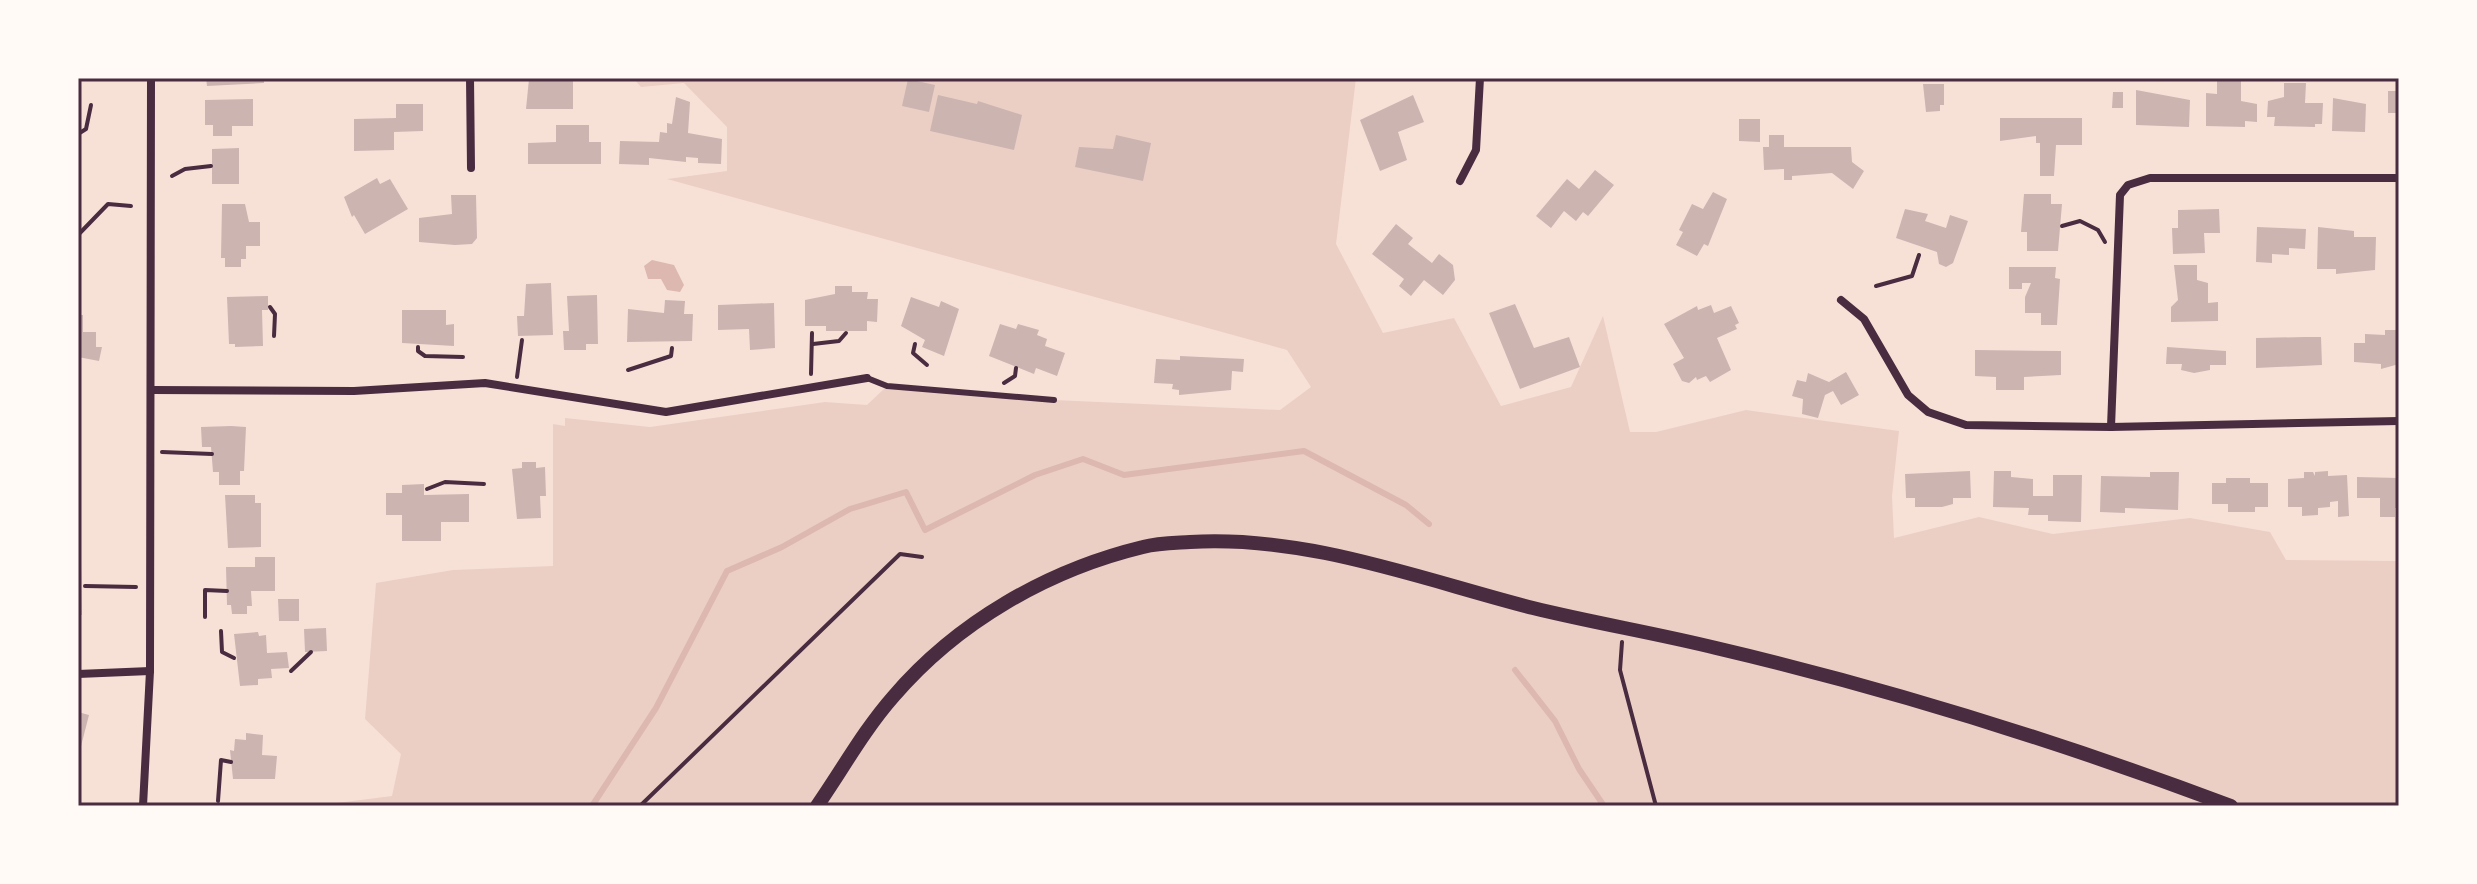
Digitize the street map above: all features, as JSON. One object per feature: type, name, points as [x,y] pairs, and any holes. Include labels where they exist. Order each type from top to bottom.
[{"type":"street","points":[[143,806],[150,671],[151,78]]},
{"type":"street","points":[[470,78],[471,168]]},
{"type":"street","points":[[1460,181],[1476,150],[1480,78]]},
{"type":"street","points":[[2111,427],[2120,195],[2128,185],[2150,178],[2399,178]]},
{"type":"street","points":[[1841,300],[1864,319],[1908,395],[1947,421],[1966,425],[2111,427],[2399,421]]},
{"type":"street","points":[[152,390],[354,391],[485,383],[516,385],[666,412],[867,378]]},
{"type":"street","points":[[817,806],[890,700],[936,654],[972,625],[1052,578],[1104,557],[1149,545],[1224,540],[1295,545],[1537,609],[1870,687],[2021,732],[2231,806]]},
{"type":"street","points":[[78,674],[150,671]]},
{"type":"lane","points":[[867,378],[887,386],[1054,400]]},
{"type":"path","points":[[78,134],[86,129],[91,105]]},
{"type":"path","points":[[172,176],[185,169],[211,166]]},
{"type":"path","points":[[78,235],[108,204],[131,206]]},
{"type":"path","points":[[2062,226],[2080,221],[2098,230],[2106,244]]},
{"type":"path","points":[[1876,286],[1912,276],[1919,255]]},
{"type":"path","points":[[270,307],[275,314],[274,336]]},
{"type":"path","points":[[811,388],[812,333]]},
{"type":"path","points":[[812,345],[839,341],[846,333]]},
{"type":"path","points":[[516,385],[522,340]]},
{"type":"path","points":[[915,344],[913,353],[927,365]]},
{"type":"path","points":[[418,347],[425,356],[463,357]]},
{"type":"path","points":[[628,370],[671,356],[672,348]]},
{"type":"path","points":[[152,452],[212,454]]},
{"type":"path","points":[[427,489],[445,482],[484,484]]},
{"type":"path","points":[[640,806],[900,554],[922,557]]},
{"type":"path","points":[[85,586],[150,588]]},
{"type":"path","points":[[205,617],[205,590],[227,591]]},
{"type":"path","points":[[1623,627],[1620,670],[1656,806]]},
{"type":"path","points":[[221,631],[222,652],[234,658]]},
{"type":"path","points":[[291,671],[311,652]]},
{"type":"path","points":[[218,801],[221,760],[231,762]]},
{"type":"shaded area","points":[[633,78],[1356,78],[1336,244],[1383,333],[1454,318],[1501,406],[1571,387],[1603,316],[1630,432],[1656,432],[1746,410],[1899,431],[1892,496],[1894,538],[1979,517],[2053,534],[2190,518],[2270,532],[2286,560],[2399,561],[2399,806],[313,806],[392,796],[401,754],[365,719],[376,583],[453,570],[553,566],[553,424],[565,426],[565,418],[650,427],[825,402],[867,405],[887,386],[1054,400],[1280,410],[1311,387],[1287,350],[667,179],[727,171],[727,127],[684,83],[641,87]]},
{"type":"shaded area","points":[[652,260],[674,265],[684,285],[680,292],[667,290],[661,279],[648,279],[644,266]]},
{"type":"building","points":[[206,78],[264,78],[264,83],[207,86]]},
{"type":"building","points":[[573,78],[573,109],[526,109],[529,79]]},
{"type":"building","points":[[2217,78],[2241,78],[2241,101],[2257,104],[2257,122],[2245,121],[2245,127],[2206,126],[2206,93],[2217,94]]},
{"type":"building","points":[[908,79],[935,85],[929,112],[902,106]]},
{"type":"building","points":[[2284,83],[2306,83],[2305,103],[2323,103],[2322,124],[2315,124],[2315,127],[2274,126],[2275,117],[2267,117],[2268,101],[2284,97]]},
{"type":"building","points":[[1923,84],[1944,84],[1944,105],[1940,105],[1940,111],[1926,112]]},
{"type":"building","points":[[2136,90],[2190,100],[2189,127],[2136,125]]},
{"type":"building","points":[[2388,91],[2399,91],[2399,113],[2388,113]]},
{"type":"building","points":[[2113,92],[2123,92],[2123,108],[2112,108]]},
{"type":"building","points":[[938,95],[977,104],[978,101],[1022,115],[1014,150],[930,131]]},
{"type":"building","points":[[1413,95],[1424,122],[1398,132],[1407,160],[1380,171],[1360,120]]},
{"type":"building","points":[[676,97],[690,102],[688,133],[722,139],[721,164],[698,163],[698,158],[686,157],[686,162],[649,158],[649,165],[619,164],[620,141],[659,142],[660,132],[667,133],[667,123],[672,124]]},
{"type":"building","points":[[2333,98],[2366,104],[2365,132],[2332,131]]},
{"type":"building","points":[[253,99],[253,126],[232,126],[232,136],[213,136],[213,125],[205,125],[205,100]]},
{"type":"building","points":[[396,104],[423,104],[423,131],[394,132],[394,150],[354,151],[354,119],[396,118]]},
{"type":"building","points":[[2000,118],[2082,118],[2082,145],[2056,145],[2054,176],[2040,176],[2040,143],[2036,143],[2036,136],[2000,141]]},
{"type":"building","points":[[1739,119],[1760,119],[1760,142],[1739,141]]},
{"type":"building","points":[[556,125],[589,125],[589,142],[601,142],[601,164],[528,164],[528,143],[556,142]]},
{"type":"building","points":[[1116,135],[1151,143],[1143,181],[1075,167],[1079,147],[1113,149]]},
{"type":"building","points":[[1769,135],[1784,135],[1784,147],[1851,147],[1852,162],[1864,171],[1853,189],[1832,173],[1792,176],[1792,180],[1784,180],[1784,169],[1764,170],[1763,147],[1769,147]]},
{"type":"building","points":[[239,148],[239,184],[212,184],[212,149]]},
{"type":"building","points":[[1595,170],[1614,185],[1588,216],[1583,212],[1576,221],[1564,211],[1551,228],[1536,216],[1567,179],[1579,189]]},
{"type":"building","points":[[377,178],[380,184],[390,179],[408,209],[365,234],[354,215],[352,217],[344,197]]},
{"type":"building","points":[[1713,192],[1727,199],[1708,246],[1704,244],[1697,256],[1676,245],[1683,232],[1679,230],[1692,204],[1703,209]]},
{"type":"building","points":[[2024,194],[2051,194],[2051,204],[2062,204],[2058,251],[2027,251],[2027,232],[2021,232]]},
{"type":"building","points":[[451,195],[476,195],[477,238],[472,244],[419,242],[419,218],[452,214]]},
{"type":"building","points":[[222,204],[245,204],[249,222],[260,222],[260,246],[246,246],[246,259],[241,259],[241,267],[225,267],[225,258],[221,258]]},
{"type":"building","points":[[1905,209],[1928,214],[1925,221],[1946,228],[1950,215],[1968,221],[1953,263],[1946,267],[1939,264],[1937,252],[1896,238]]},
{"type":"building","points":[[2219,209],[2220,233],[2204,233],[2205,253],[2173,254],[2172,228],[2178,228],[2178,210]]},
{"type":"building","points":[[1396,224],[1413,238],[1408,244],[1432,263],[1439,254],[1453,265],[1455,280],[1443,295],[1424,280],[1411,296],[1399,286],[1404,279],[1372,254]]},
{"type":"building","points":[[2257,227],[2306,229],[2305,249],[2289,248],[2289,255],[2272,254],[2272,263],[2256,262]]},
{"type":"building","points":[[2318,227],[2354,231],[2354,237],[2376,237],[2375,270],[2336,274],[2336,269],[2317,269]]},
{"type":"building","points":[[2174,265],[2197,265],[2197,280],[2208,283],[2208,303],[2218,302],[2218,321],[2171,322],[2171,307],[2178,300]]},
{"type":"building","points":[[2009,267],[2056,267],[2055,278],[2060,279],[2057,325],[2041,325],[2041,313],[2025,313],[2025,297],[2031,283],[2022,283],[2022,289],[2009,289]]},
{"type":"building","points":[[551,283],[553,335],[518,336],[517,316],[524,316],[526,284]]},
{"type":"building","points":[[835,286],[852,286],[852,292],[868,292],[867,299],[878,299],[877,322],[867,321],[867,331],[826,331],[826,326],[805,326],[805,300],[835,294]]},
{"type":"building","points":[[597,295],[598,344],[586,344],[586,350],[564,350],[563,331],[569,331],[567,296]]},
{"type":"building","points":[[268,296],[268,310],[262,310],[263,346],[235,347],[235,344],[229,344],[227,297]]},
{"type":"building","points":[[911,297],[939,307],[941,301],[959,309],[944,356],[922,347],[925,340],[901,326]]},
{"type":"building","points":[[665,300],[685,301],[684,314],[693,314],[692,341],[627,342],[628,309],[664,313]]},
{"type":"building","points":[[774,303],[775,348],[750,350],[749,329],[718,330],[718,305]]},
{"type":"building","points":[[1515,304],[1534,348],[1569,337],[1580,367],[1520,389],[1489,313]]},
{"type":"building","points":[[1711,305],[1714,313],[1731,306],[1739,323],[1735,325],[1737,329],[1717,338],[1731,370],[1710,382],[1706,376],[1697,380],[1696,377],[1689,383],[1682,381],[1673,364],[1684,358],[1664,324],[1697,306],[1698,310]]},
{"type":"building","points":[[402,310],[446,310],[446,325],[454,324],[454,346],[402,343]]},
{"type":"building","points":[[78,315],[83,315],[83,332],[96,332],[96,347],[102,347],[99,361],[78,357]]},
{"type":"building","points":[[1000,324],[1016,329],[1018,324],[1039,330],[1037,335],[1047,339],[1045,346],[1065,353],[1057,376],[1036,368],[1034,374],[989,356]]},
{"type":"building","points":[[2385,330],[2399,330],[2399,364],[2381,369],[2381,364],[2354,362],[2354,343],[2365,343],[2365,334],[2385,335]]},
{"type":"building","points":[[2321,337],[2322,365],[2256,368],[2256,338]]},
{"type":"building","points":[[2167,347],[2226,351],[2226,365],[2210,365],[2210,370],[2194,373],[2181,370],[2182,364],[2166,364]]},
{"type":"building","points":[[1975,350],[2061,351],[2061,375],[2024,377],[2024,390],[1996,390],[1996,377],[1975,376]]},
{"type":"building","points":[[1180,356],[1244,359],[1243,372],[1232,371],[1231,390],[1179,395],[1179,390],[1172,389],[1173,384],[1154,383],[1156,359],[1180,360]]},
{"type":"building","points":[[1846,372],[1859,395],[1841,405],[1833,391],[1825,395],[1818,418],[1802,414],[1803,399],[1792,396],[1797,380],[1806,382],[1808,373],[1829,382]]},
{"type":"building","points":[[201,427],[246,427],[244,471],[240,471],[240,485],[219,485],[219,472],[213,472],[211,447],[202,447]]},
{"type":"building","points":[[522,462],[536,462],[536,468],[545,467],[546,496],[540,496],[541,518],[517,519],[512,469],[522,468]]},
{"type":"building","points":[[1970,471],[1971,498],[1953,498],[1953,504],[1942,507],[1915,507],[1915,498],[1906,498],[1905,474]]},
{"type":"building","points":[[1994,471],[2011,471],[2011,477],[2033,479],[2033,496],[2053,496],[2053,475],[2082,475],[2081,522],[2048,521],[2048,515],[2028,515],[2029,508],[1993,507]]},
{"type":"building","points":[[2328,471],[2328,476],[2347,475],[2349,516],[2338,517],[2338,501],[2330,502],[2330,507],[2318,508],[2318,515],[2302,516],[2302,507],[2288,507],[2288,479],[2304,478],[2304,472],[2313,472],[2315,476],[2315,472]]},
{"type":"building","points":[[2150,472],[2179,472],[2178,510],[2125,508],[2125,513],[2100,512],[2101,476],[2150,477]]},
{"type":"building","points":[[2357,477],[2399,478],[2399,508],[2395,508],[2395,517],[2380,517],[2380,498],[2357,498]]},
{"type":"building","points":[[2226,478],[2250,478],[2250,483],[2268,483],[2268,507],[2255,507],[2255,512],[2228,512],[2228,504],[2212,504],[2212,483],[2226,483]]},
{"type":"building","points":[[424,484],[424,495],[469,494],[469,522],[441,522],[441,541],[402,541],[402,515],[386,515],[386,493],[402,493],[402,485]]},
{"type":"building","points":[[225,495],[255,495],[255,503],[261,503],[261,547],[228,548]]},
{"type":"building","points":[[255,557],[275,557],[275,591],[251,591],[252,606],[247,606],[247,614],[232,614],[231,605],[227,605],[226,567],[255,567]]},
{"type":"building","points":[[81,563],[82,615],[78,615],[78,564]]},
{"type":"building","points":[[278,599],[299,599],[299,621],[279,621]]},
{"type":"building","points":[[326,628],[327,651],[305,652],[304,629]]},
{"type":"building","points":[[258,632],[259,636],[266,635],[267,653],[287,652],[289,668],[271,669],[272,678],[258,679],[258,685],[240,686],[234,634]]},
{"type":"building","points":[[78,712],[89,715],[79,754],[78,753]]},
{"type":"building","points":[[246,733],[263,735],[262,755],[277,756],[275,779],[233,779],[230,750],[234,751],[235,739],[246,740]]},
{"type":"waterway","points":[[592,806],[656,708],[727,571],[782,547],[850,509],[906,492],[925,530],[1035,475],[1083,459],[1124,475],[1304,451],[1406,505],[1429,524]]},
{"type":"waterway","points":[[1515,670],[1555,721],[1579,769],[1604,806]]}]
